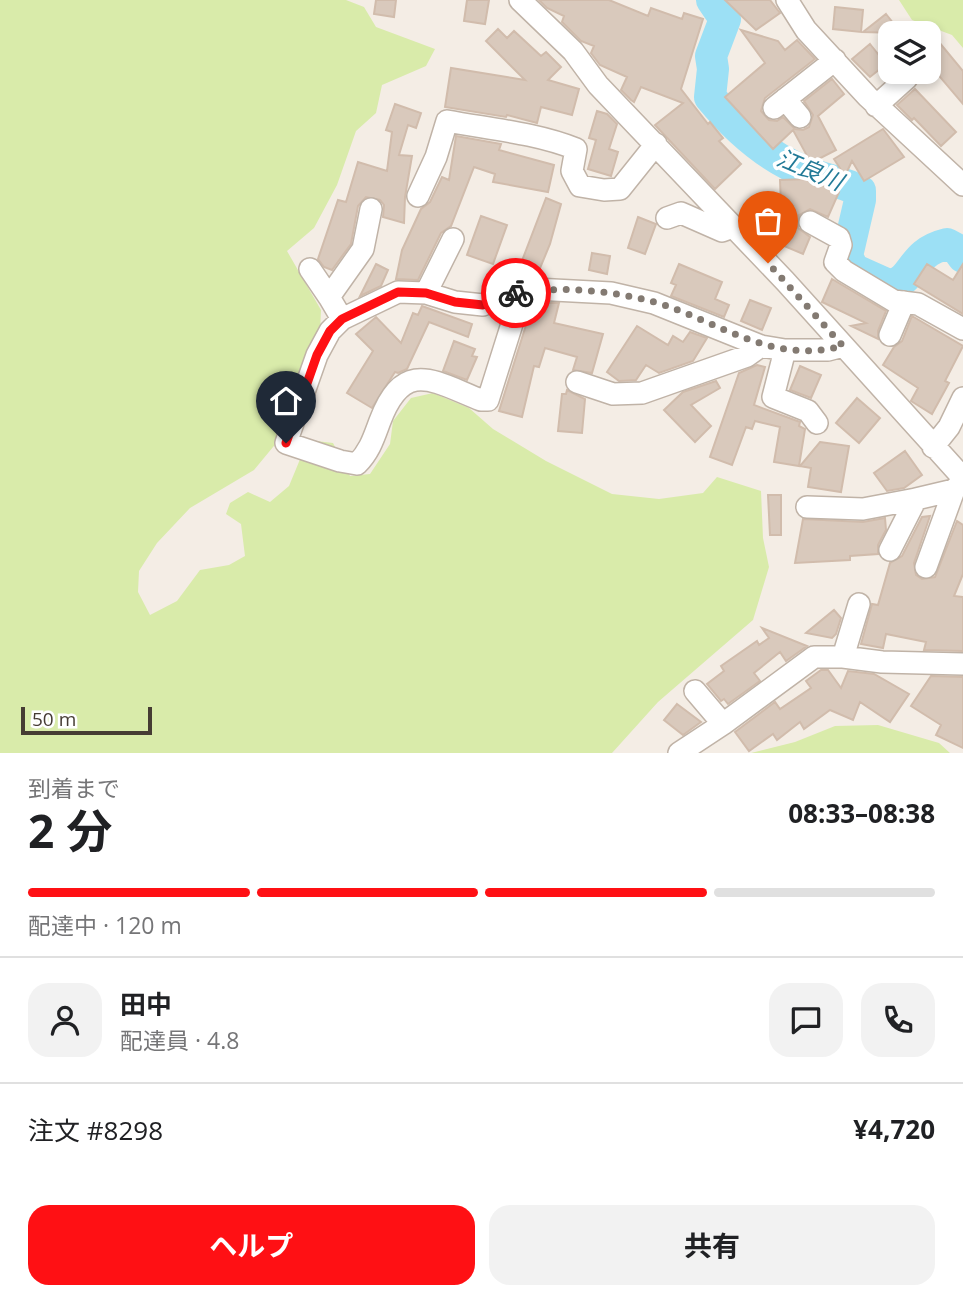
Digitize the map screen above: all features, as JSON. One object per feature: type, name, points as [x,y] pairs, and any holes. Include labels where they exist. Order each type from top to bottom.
[{"type":"street","points":[[520,0],[573,51],[598,85],[843,346],[933,447],[960,483]]},
{"type":"street","points":[[787,0],[806,30],[876,106],[963,185]]},
{"type":"street","points":[[800,117],[780,103],[835,60]]},
{"type":"street","points":[[876,106],[900,84]]},
{"type":"street","points":[[418,196],[429,155],[447,121],[532,138],[549,138],[576,149],[572,171],[580,186],[604,190],[620,189],[656,144]]},
{"type":"street","points":[[329,297],[363,249],[371,209]]},
{"type":"street","points":[[667,218],[681,213],[722,231],[733,226]]},
{"type":"street","points":[[810,222],[839,238],[841,246],[828,269],[844,271],[894,301],[918,304],[963,329]]},
{"type":"street","points":[[426,293],[453,239]]},
{"type":"street","points":[[310,269],[342,319]]},
{"type":"street","points":[[522,292],[488,400],[481,400],[436,382],[411,378],[403,383],[384,410],[368,452],[357,464],[286,443],[317,355],[330,331],[342,319],[398,292],[426,293],[455,302],[483,305],[504,295],[535,289],[611,293],[654,303],[761,346],[785,350],[828,350],[843,346]]},
{"type":"street","points":[[890,335],[904,302]]},
{"type":"street","points":[[578,382],[613,394],[642,393],[747,356],[761,346]]},
{"type":"street","points":[[785,350],[773,397],[808,411],[817,423]]},
{"type":"street","points":[[933,447],[949,427],[963,398]]},
{"type":"street","points":[[807,507],[863,509],[916,499],[960,483]]},
{"type":"street","points":[[926,567],[960,483]]},
{"type":"street","points":[[890,550],[916,499]]},
{"type":"street","points":[[843,657],[859,604]]},
{"type":"street","points":[[679,753],[814,657],[963,664]]},
{"type":"street","points":[[695,691],[723,724]]},
{"type":"green space","points":[[0,0],[346,0],[364,7],[376,27],[435,49],[426,66],[382,85],[376,113],[356,131],[337,185],[314,228],[287,251],[321,310],[320,333],[278,441],[254,470],[190,508],[157,543],[139,571],[138,592],[150,615],[177,601],[200,570],[229,565],[245,556],[241,524],[226,514],[230,503],[248,492],[270,502],[289,486],[308,440],[333,443],[350,476],[370,474],[390,444],[393,421],[411,398],[433,393],[469,408],[493,429],[546,461],[612,494],[659,499],[703,493],[717,477],[761,491],[763,538],[769,567],[753,620],[658,702],[612,753],[0,753]]},
{"type":"green space","points":[[899,0],[963,0],[963,48],[952,35],[941,31],[941,21],[912,20]]},
{"type":"green space","points":[[878,725],[939,743],[950,753],[751,753],[795,742],[835,726]]},
{"type":"building","points":[[376,0],[396,0],[394,17],[374,14]]},
{"type":"building","points":[[467,0],[489,0],[485,24],[464,21]]},
{"type":"building","points":[[539,0],[609,0],[648,16],[651,8],[682,19],[684,13],[703,19],[681,89],[708,124],[710,122],[723,138],[719,141],[741,164],[715,189],[655,125],[683,103],[641,87],[634,102],[631,100],[621,90],[627,77],[600,65],[591,53],[594,46],[581,41],[562,22],[564,16],[547,8]]},
{"type":"building","points":[[725,0],[770,0],[780,13],[756,30]]},
{"type":"building","points":[[835,7],[863,10],[861,32],[833,29]]},
{"type":"building","points":[[886,14],[892,21],[878,21],[878,32],[863,32]]},
{"type":"building","points":[[498,29],[507,38],[514,31],[541,56],[546,52],[561,67],[548,80],[579,89],[572,115],[541,107],[537,123],[507,115],[506,117],[445,107],[451,68],[525,80],[486,41]]},
{"type":"building","points":[[741,30],[778,41],[785,50],[797,40],[815,59],[765,98],[761,111],[769,120],[777,121],[783,117],[795,129],[803,130],[809,127],[813,115],[804,101],[832,79],[844,94],[818,116],[836,150],[811,163],[793,130],[773,149],[725,97],[765,63]]},
{"type":"building","points":[[870,44],[878,54],[878,70],[870,77],[852,59]]},
{"type":"building","points":[[941,44],[963,71],[963,104],[941,78]]},
{"type":"building","points":[[915,89],[956,132],[941,146],[897,105]]},
{"type":"building","points":[[395,104],[421,113],[416,128],[408,125],[399,155],[412,156],[404,223],[383,217],[384,205],[380,200],[366,197],[358,206],[351,244],[332,270],[324,267],[318,259],[338,200],[346,202],[358,162],[387,171],[392,132],[386,130]]},
{"type":"building","points":[[597,111],[607,114],[617,124],[609,149],[618,152],[611,176],[588,169],[596,140],[589,138]]},
{"type":"building","points":[[883,129],[904,157],[864,181],[852,161],[845,176],[834,159]]},
{"type":"building","points":[[456,136],[501,144],[499,150],[554,165],[548,192],[493,182],[495,174],[474,167],[451,226],[441,233],[418,280],[396,279],[402,250],[421,209],[430,202],[442,177],[449,180]]},
{"type":"building","points":[[808,179],[839,192],[828,217],[810,209],[799,215],[798,228],[810,237],[803,254],[777,243],[793,206],[781,206],[780,180]]},
{"type":"building","points":[[546,198],[561,204],[550,244],[538,273],[520,266]]},
{"type":"building","points":[[481,216],[507,225],[493,264],[467,255]]},
{"type":"building","points":[[638,217],[656,224],[645,254],[628,248]]},
{"type":"building","points":[[592,253],[610,256],[607,274],[589,270]]},
{"type":"building","points":[[376,264],[388,270],[381,286],[360,296]]},
{"type":"building","points":[[679,264],[722,282],[715,299],[729,305],[724,317],[671,296],[676,285],[671,283]]},
{"type":"building","points":[[927,264],[953,280],[963,264],[963,314],[914,284]]},
{"type":"building","points":[[832,279],[886,311],[878,331],[878,339],[851,326],[866,323],[822,302]]},
{"type":"building","points":[[750,300],[771,308],[762,330],[741,321]]},
{"type":"building","points":[[533,303],[559,303],[554,323],[603,334],[592,373],[573,370],[577,357],[545,348],[539,367],[534,366],[522,417],[499,411]]},
{"type":"building","points":[[422,306],[472,324],[468,337],[429,322],[407,369],[395,372],[372,408],[347,393],[373,351],[356,334],[376,317],[401,343],[413,313],[418,315]]},
{"type":"building","points":[[912,316],[963,346],[945,381],[949,383],[932,414],[911,401],[918,388],[883,365],[894,347],[902,341]]},
{"type":"building","points":[[637,326],[668,345],[673,336],[683,342],[690,332],[707,338],[693,361],[659,373],[646,365],[636,380],[619,381],[607,372]]},
{"type":"building","points":[[454,341],[475,349],[472,356],[477,357],[467,380],[443,371]]},
{"type":"building","points":[[757,365],[765,367],[754,405],[800,422],[799,426],[805,429],[799,466],[774,462],[780,427],[755,421],[752,429],[746,427],[732,465],[710,457],[739,373]]},
{"type":"building","points":[[800,366],[821,375],[811,398],[790,390]]},
{"type":"building","points":[[716,381],[720,388],[691,405],[711,426],[695,442],[664,410],[683,392]]},
{"type":"building","points":[[567,390],[585,399],[582,433],[558,431],[562,394],[566,394]]},
{"type":"building","points":[[857,398],[880,418],[859,443],[836,423]]},
{"type":"building","points":[[820,442],[849,446],[841,492],[808,487],[811,468],[800,466]]},
{"type":"building","points":[[905,451],[922,475],[904,488],[887,491],[874,473]]},
{"type":"building","points":[[768,495],[781,495],[781,535],[770,535]]},
{"type":"building","points":[[930,516],[914,563],[916,575],[922,579],[935,577],[957,521],[963,525],[963,574],[954,596],[963,597],[963,651],[924,650],[926,642],[886,634],[883,648],[861,644],[872,604],[878,605],[890,563],[902,556],[922,517]]},
{"type":"building","points":[[885,518],[886,530],[878,545],[878,554],[850,556],[850,560],[795,563],[803,519],[863,522]]},
{"type":"building","points":[[834,610],[841,618],[832,638],[806,633]]},
{"type":"building","points":[[762,628],[807,646],[786,661],[780,652],[754,673],[760,681],[728,704],[724,699],[721,701],[707,684],[724,671],[721,666],[757,641],[759,645],[769,638]]},
{"type":"building","points":[[821,670],[828,670],[841,688],[848,671],[874,674],[909,694],[890,722],[860,702],[853,720],[830,710],[804,729],[800,722],[777,740],[773,734],[749,751],[735,732],[775,702],[780,709],[811,688],[806,681]]},
{"type":"building","points":[[931,676],[963,677],[963,748],[936,735],[941,725],[911,706]]},
{"type":"building","points":[[677,704],[701,722],[683,735],[664,720]]},
{"type":"waterway","name":"江良川","points":[[712,0],[725,19],[711,56],[713,69],[710,97],[742,132],[767,151],[793,167],[860,191],[847,256],[853,269],[891,286],[905,277],[926,253],[935,248],[947,244],[958,250],[963,257]]},
{"type":"way so far","points":[[516,293],[535,289],[611,293],[654,303],[761,346],[785,350],[828,350],[843,346],[768,263]]},
{"type":"route","points":[[286,443],[317,355],[330,331],[342,319],[398,292],[426,293],[455,302],[483,305],[504,295],[516,293]]}]
